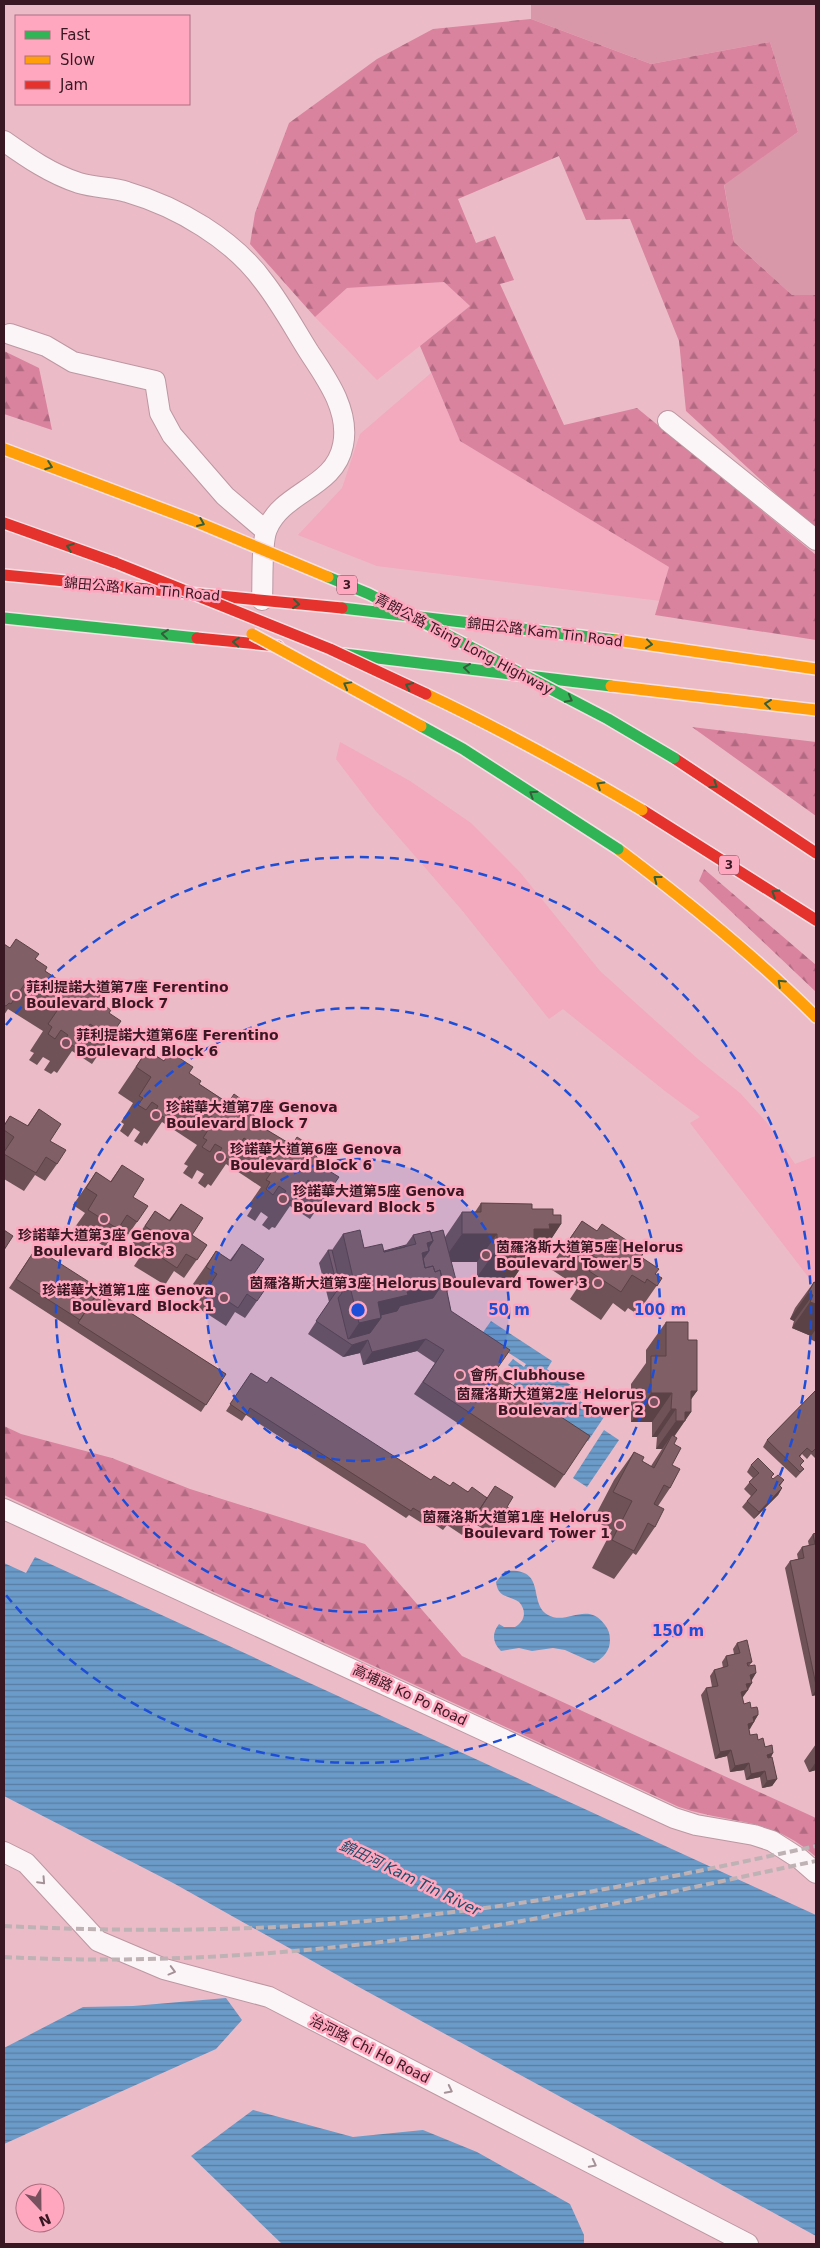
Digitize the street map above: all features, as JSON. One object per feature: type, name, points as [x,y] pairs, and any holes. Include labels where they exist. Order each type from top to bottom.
[{"type":"main road","name":"青朗公路 Tsing Long Highway","points":[[4,449],[192,520],[369,594],[608,720],[674,758],[816,853]]},
{"type":"main road","name":"3","points":[[4,523],[165,580],[330,649],[481,720],[564,763],[816,920]]},
{"type":"main road","points":[[116,563],[223,619]]},
{"type":"main road","name":"錦田公路 Kam Tin Road","points":[[4,575],[118,588],[262,600],[682,648],[816,669]]},
{"type":"main road","points":[[4,618],[290,648],[816,710]]},
{"type":"main road","points":[[240,628],[317,668],[463,749],[618,849],[745,949],[816,1017]]},
{"type":"street","points":[[4,141],[47,170],[81,184],[127,192],[180,213],[222,239],[264,280],[328,381],[340,406],[344,427],[344,444],[338,462],[329,474],[290,500],[275,513],[266,531],[262,600]]},
{"type":"street","points":[[10,334],[46,346],[73,362],[155,381],[160,413],[172,435],[225,496],[266,531]]},
{"type":"street","points":[[668,421],[816,540]]},
{"type":"street","name":"高埔路 Ko Po Road","points":[[4,1508],[674,1818],[696,1825],[754,1835],[772,1842],[800,1859],[816,1873]]},
{"type":"street","name":"治河路 Chi Ho Road","points":[[4,1852],[26,1863],[98,1941],[164,1969],[269,1997],[748,2244]]},
{"type":"shaded area","points":[[531,4],[816,4],[816,295],[792,295],[734,242],[724,184],[798,132],[770,42],[651,64],[531,19]]},
{"type":"shaded area","points":[[444,282],[470,306],[377,380],[315,317],[347,288]]},
{"type":"shaded area","points":[[431,373],[460,441],[669,567],[661,601],[377,566],[298,535],[342,488],[360,434]]},
{"type":"shaded area","points":[[340,742],[410,781],[471,823],[519,871],[600,971],[699,1060],[740,1093],[768,1124],[795,1164],[816,1156],[816,1287],[690,1123],[700,1117],[563,1009],[549,1019],[461,909],[375,810],[336,759]]},
{"type":"green space","points":[[531,19],[651,64],[770,42],[798,132],[724,185],[734,242],[792,295],[816,295],[816,527],[786,503],[686,411],[679,341],[630,219],[586,220],[559,156],[458,199],[476,243],[495,236],[514,280],[500,284],[564,425],[637,408],[816,555],[816,640],[655,615],[669,567],[460,441],[420,346],[470,306],[444,282],[347,288],[315,317],[250,244],[255,213],[289,123],[377,59],[433,29]]},
{"type":"green space","points":[[4,351],[39,368],[52,430],[4,414]]},
{"type":"green space","points":[[692,727],[816,742],[816,816]]},
{"type":"green space","points":[[704,869],[816,965],[816,992],[699,881]]},
{"type":"green space","points":[[4,1426],[21,1434],[112,1458],[190,1489],[365,1544],[462,1656],[816,1818],[816,1857],[783,1834],[750,1823],[698,1813],[679,1807],[4,1495]]},
{"type":"water","points":[[491,1321],[552,1361],[547,1369],[581,1392],[577,1399],[604,1417],[588,1441],[510,1390],[521,1374],[508,1365],[513,1359],[524,1367],[526,1364],[481,1335]]},
{"type":"water","points":[[604,1430],[619,1440],[587,1487],[573,1478]]},
{"type":"water","name":"錦田河 Kam Tin River","points":[[35,1557],[816,1915],[816,2236],[357,1986],[175,1884],[4,1796],[4,1563],[26,1573]]},
{"type":"water","points":[[505,1571],[518,1571],[527,1574],[535,1587],[538,1602],[548,1615],[562,1618],[591,1614],[598,1618],[607,1627],[610,1635],[609,1647],[605,1655],[594,1663],[565,1650],[553,1648],[532,1651],[519,1648],[501,1651],[495,1641],[494,1634],[497,1627],[499,1624],[504,1627],[515,1627],[524,1616],[522,1605],[501,1594],[497,1587],[496,1582]]},
{"type":"water","points":[[226,1998],[242,2020],[216,2049],[4,2144],[4,2048],[83,2007],[133,2006]]},
{"type":"water","points":[[253,2110],[353,2137],[423,2130],[477,2152],[570,2204],[584,2235],[584,2244],[282,2244],[191,2156]]},
{"type":"building","points":[[16,939],[39,954],[35,959],[47,967],[45,971],[74,990],[80,981],[102,996],[99,1002],[111,1010],[109,1013],[121,1021],[110,1037],[90,1024],[75,1047],[72,1045],[70,1048],[62,1044],[68,1035],[61,1030],[55,1039],[48,1034],[52,1027],[48,1024],[61,1005],[26,982],[11,1004],[4,1005],[4,944],[10,948]]},
{"type":"building","points":[[147,1050],[164,1061],[170,1052],[193,1067],[189,1073],[201,1081],[199,1084],[228,1103],[234,1094],[256,1110],[253,1115],[265,1123],[262,1127],[292,1145],[297,1137],[320,1152],[316,1157],[329,1165],[326,1169],[339,1177],[328,1193],[308,1180],[293,1202],[290,1200],[288,1204],[280,1199],[286,1191],[279,1186],[273,1195],[266,1189],[270,1182],[266,1180],[279,1161],[264,1151],[244,1138],[229,1160],[226,1158],[224,1162],[216,1157],[222,1148],[215,1144],[210,1152],[202,1147],[207,1140],[203,1138],[215,1119],[180,1096],[165,1118],[162,1116],[160,1120],[153,1115],[158,1106],[152,1102],[146,1110],[138,1105],[143,1098],[139,1096],[151,1077],[136,1067]]},
{"type":"building","points":[[39,1109],[61,1124],[50,1141],[66,1150],[57,1164],[46,1157],[36,1173],[4,1154],[14,1137],[4,1130],[4,1126],[10,1116],[28,1126]]},
{"type":"building","points":[[122,1165],[144,1179],[133,1197],[148,1206],[137,1222],[127,1215],[118,1229],[88,1210],[97,1195],[86,1188],[96,1172],[111,1182]]},
{"type":"building","points":[[481,1203],[532,1204],[532,1209],[553,1209],[553,1215],[561,1215],[561,1224],[549,1224],[550,1229],[534,1229],[534,1249],[497,1249],[497,1234],[462,1234],[462,1212],[481,1212]]},
{"type":"building","points":[[181,1204],[203,1218],[192,1235],[207,1245],[197,1260],[186,1254],[177,1268],[147,1248],[156,1234],[145,1226],[155,1211],[170,1221]]},
{"type":"building","points":[[582,1221],[597,1231],[602,1224],[644,1252],[641,1257],[659,1269],[655,1274],[662,1278],[657,1286],[647,1279],[645,1283],[632,1275],[621,1292],[589,1271],[598,1259],[569,1240]]},
{"type":"building","points":[[4,1230],[13,1236],[4,1250]]},
{"type":"building","points":[[360,1230],[364,1248],[382,1244],[384,1252],[416,1244],[413,1235],[430,1231],[433,1241],[427,1243],[429,1251],[422,1253],[425,1268],[433,1266],[435,1272],[440,1270],[443,1283],[407,1292],[408,1295],[378,1302],[381,1318],[359,1323],[349,1283],[354,1282],[343,1234]]},
{"type":"building","points":[[443,1230],[456,1280],[445,1282],[451,1311],[510,1350],[494,1373],[590,1436],[564,1475],[423,1382],[444,1350],[426,1339],[372,1352],[368,1340],[352,1345],[316,1321],[338,1289],[328,1250],[332,1250],[342,1293],[338,1298],[348,1339],[370,1333],[381,1318],[381,1315],[397,1311],[400,1306],[433,1298],[443,1283],[440,1270],[435,1272],[433,1266],[425,1268],[423,1259],[433,1241],[431,1233]]},
{"type":"building","points":[[242,1244],[264,1259],[253,1275],[268,1285],[257,1301],[247,1294],[238,1308],[208,1288],[217,1274],[206,1267],[216,1251],[231,1261]]},
{"type":"building","points":[[406,1245],[405,1247],[384,1252],[384,1251]]},
{"type":"building","points":[[36,1248],[100,1289],[80,1320],[16,1279]]},
{"type":"building","points":[[814,1282],[816,1283],[816,1304],[810,1302],[813,1295],[808,1293]]},
{"type":"building","points":[[98,1292],[226,1374],[206,1405],[78,1323]]},
{"type":"building","points":[[666,1322],[688,1322],[688,1340],[697,1340],[697,1391],[691,1391],[691,1412],[685,1412],[685,1421],[676,1421],[676,1409],[671,1409],[672,1393],[651,1393],[651,1356],[666,1356]]},
{"type":"building","points":[[251,1373],[267,1383],[271,1377],[431,1480],[434,1476],[450,1486],[453,1482],[468,1492],[472,1487],[487,1498],[467,1529],[451,1518],[448,1523],[432,1513],[430,1518],[413,1508],[411,1511],[250,1408],[246,1415],[230,1404]]},
{"type":"building","points":[[816,1390],[816,1448],[812,1452],[807,1448],[799,1456],[804,1461],[800,1465],[804,1469],[800,1472],[767,1440]]},
{"type":"building","points":[[672,1435],[677,1438],[674,1444],[681,1448],[672,1465],[680,1469],[670,1488],[664,1485],[654,1504],[664,1509],[655,1527],[648,1523],[634,1551],[612,1540],[632,1501],[613,1492],[634,1452],[644,1457],[642,1461],[654,1468]]},
{"type":"building","points":[[758,1458],[774,1474],[771,1477],[773,1479],[778,1475],[784,1480],[779,1485],[782,1488],[759,1512],[747,1501],[757,1490],[749,1482],[759,1473],[751,1465]]},
{"type":"building","points":[[495,1486],[513,1497],[507,1507],[509,1508],[498,1525],[478,1512]]},
{"type":"building","points":[[816,1533],[816,1685],[790,1561],[804,1558],[802,1547],[815,1544],[813,1534]]},
{"type":"building","points":[[747,1640],[752,1662],[747,1663],[748,1666],[755,1665],[756,1673],[750,1675],[752,1683],[746,1684],[748,1690],[741,1692],[744,1704],[750,1702],[751,1708],[757,1707],[758,1711],[758,1715],[753,1717],[754,1722],[748,1724],[750,1735],[757,1734],[758,1740],[763,1738],[765,1747],[772,1745],[773,1753],[767,1755],[768,1758],[772,1757],[777,1779],[767,1781],[765,1771],[751,1774],[749,1763],[735,1766],[731,1750],[720,1752],[706,1688],[718,1686],[714,1670],[728,1666],[726,1656],[740,1653],[737,1643]]},
{"type":"railway","points":[[4,1926],[163,1930],[216,1929],[321,1924],[427,1915],[574,1894],[816,1846]]},
{"type":"railway","points":[[4,1957],[137,1959],[270,1953],[336,1947],[468,1930],[533,1919],[816,1861]]},
{"type":"traffic: fast","points":[[328,577],[369,594],[608,719],[674,758]]},
{"type":"traffic: fast","points":[[342,608],[616,640]]},
{"type":"traffic: fast","points":[[4,618],[197,638]]},
{"type":"traffic: fast","points":[[344,654],[611,686]]},
{"type":"traffic: fast","points":[[421,726],[463,749],[618,849]]},
{"type":"traffic: slow","points":[[4,449],[192,520],[328,577]]},
{"type":"traffic: slow","points":[[252,634],[421,726]]},
{"type":"traffic: slow","points":[[616,640],[816,669]]},
{"type":"traffic: slow","points":[[611,686],[816,710]]},
{"type":"traffic: slow","points":[[426,694],[535,749],[642,810]]},
{"type":"traffic: slow","points":[[618,849],[720,929],[816,1017]]},
{"type":"traffic: jam","points":[[4,523],[116,563]]},
{"type":"traffic: jam","points":[[116,563],[330,649],[426,694]]},
{"type":"traffic: jam","points":[[4,575],[342,608]]},
{"type":"traffic: jam","points":[[197,638],[278,646]]},
{"type":"traffic: jam","points":[[674,758],[816,853]]},
{"type":"traffic: jam","points":[[642,810],[816,920]]},
{"type":"place","name":"菲利提諾大道第7座 Ferentino Boulevard Block 7","points":[[16,995]]},
{"type":"place","name":"菲利提諾大道第6座 Ferentino Boulevard Block 6","points":[[66,1043]]},
{"type":"place","name":"珍諾華大道第7座 Genova Boulevard Block 7","points":[[156,1115]]},
{"type":"place","name":"珍諾華大道第6座 Genova Boulevard Block 6","points":[[220,1157]]},
{"type":"place","name":"珍諾華大道第5座 Genova Boulevard Block 5","points":[[283,1199]]},
{"type":"place","name":"珍諾華大道第3座 Genova Boulevard Block 3","points":[[104,1219]]},
{"type":"place","name":"茵羅洛斯大道第5座 Helorus Boulevard Tower 5","points":[[486,1255]]},
{"type":"place","name":"茵羅洛斯大道第3座 Helorus Boulevard Tower 3","points":[[598,1283]]},
{"type":"place","name":"珍諾華大道第1座 Genova Boulevard Block 1","points":[[224,1298]]},
{"type":"place","name":"會所 Clubhouse","points":[[460,1375]]},
{"type":"place","name":"茵羅洛斯大道第2座 Helorus Boulevard Tower 2","points":[[654,1402]]},
{"type":"place","name":"茵羅洛斯大道第1座 Helorus Boulevard Tower 1","points":[[620,1525]]}]
